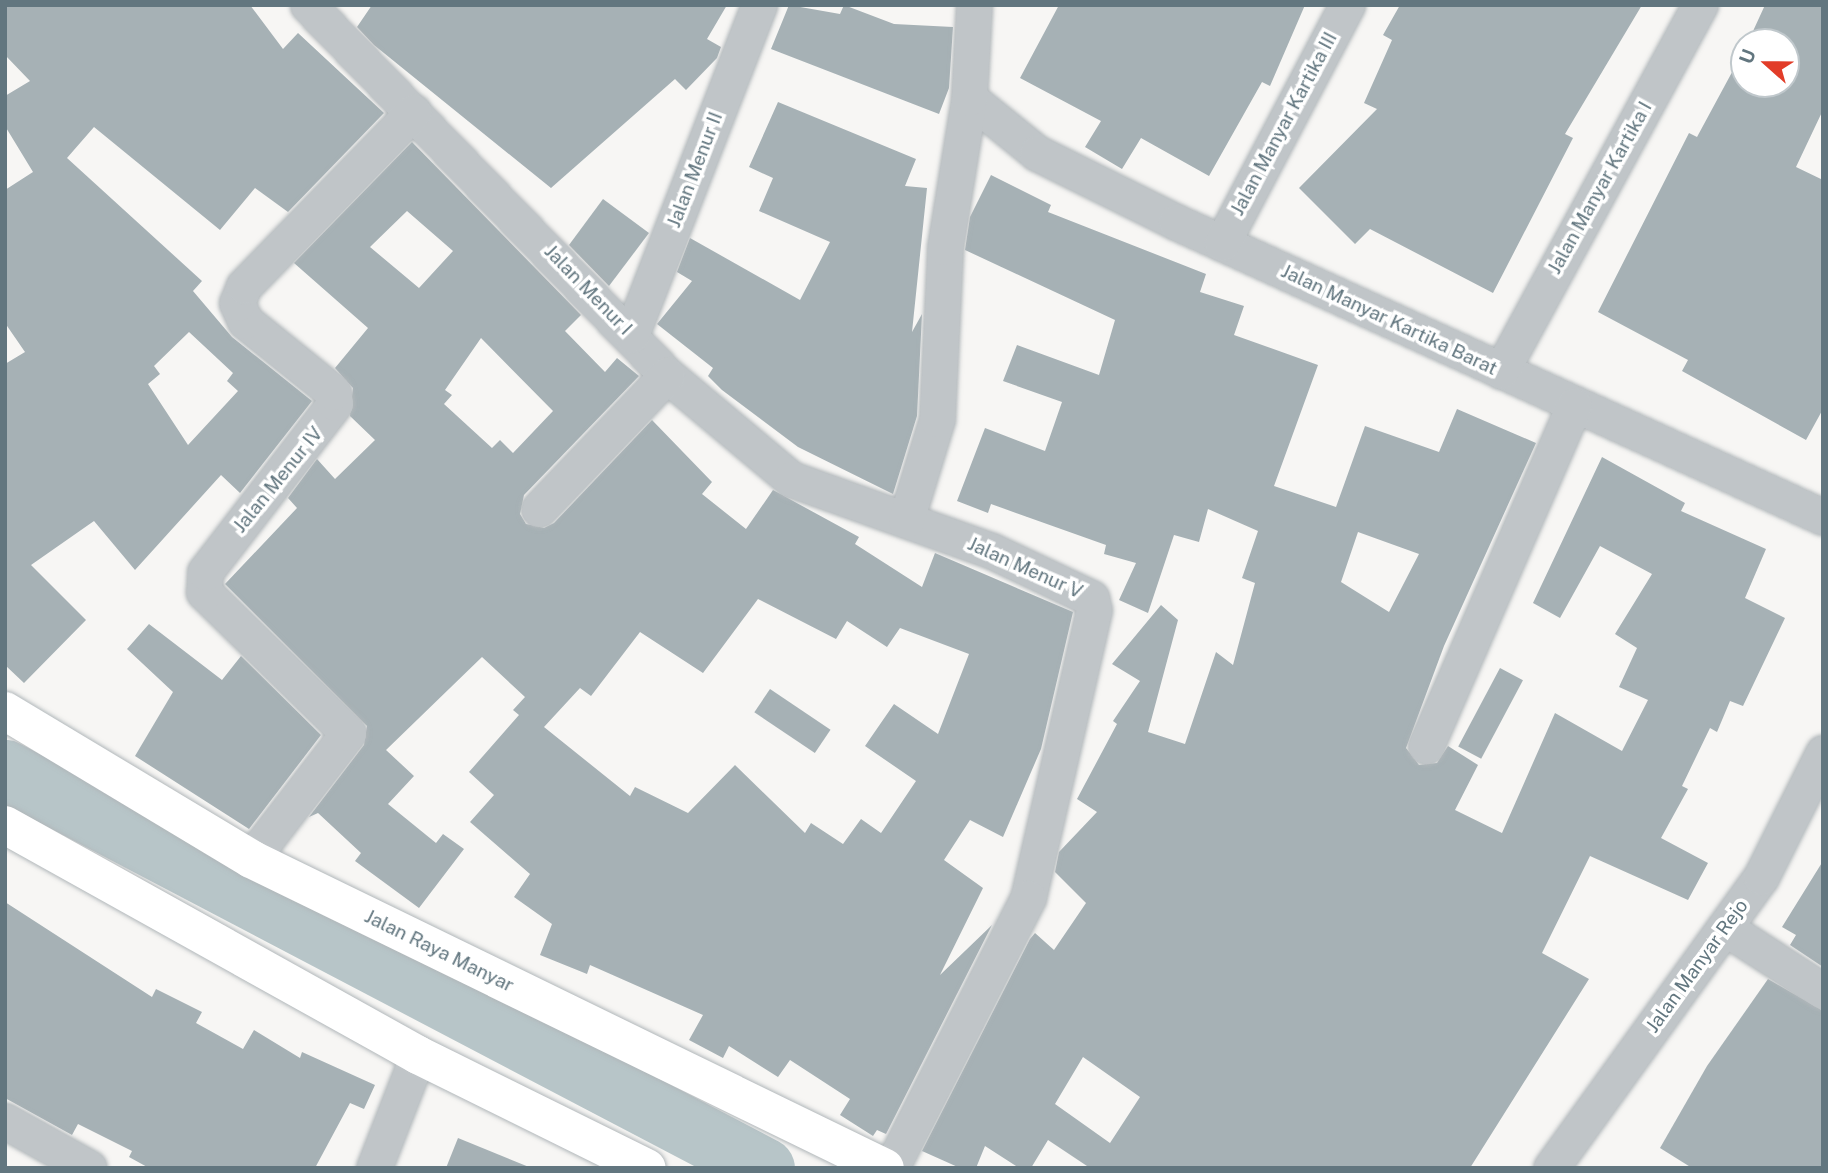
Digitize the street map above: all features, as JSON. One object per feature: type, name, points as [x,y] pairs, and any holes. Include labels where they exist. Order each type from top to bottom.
[{"type":"main road","name":"Jalan Raya Manyar","points":[[5,711],[251,859],[885,1168]]},
{"type":"main road","points":[[5,825],[418,1055],[647,1168]]},
{"type":"street","name":"Jalan Menur I","points":[[308,5],[667,375],[791,479],[906,520]]},
{"type":"street","name":"Jalan Menur II","points":[[631,335],[759,5]]},
{"type":"street","points":[[906,520],[937,419],[949,204],[969,99],[974,5]]},
{"type":"street","name":"Jalan Manyar Kartika III","points":[[1222,243],[1347,5]]},
{"type":"street","name":"Jalan Manyar Kartika I","points":[[1501,371],[1700,5]]},
{"type":"street","name":"Jalan Manyar Kartika Barat","points":[[969,99],[1037,153],[1222,243],[1574,406],[1823,517]]},
{"type":"street","name":"Jalan Menur IV","points":[[251,859],[348,733],[204,592],[205,572],[335,403],[333,392],[245,321],[237,303],[244,286],[412,112]]},
{"type":"street","points":[[539,509],[667,375]]},
{"type":"street","points":[[1426,746],[1574,406]]},
{"type":"street","name":"Jalan Menur V","points":[[891,1168],[1028,898],[1094,610],[1083,591],[906,520]]},
{"type":"street","name":"Jalan Manyar Rejo","points":[[1551,1168],[1727,929],[1788,828],[1823,753]]},
{"type":"street","points":[[1727,929],[1823,992]]},
{"type":"street","points":[[374,1168],[418,1055]]},
{"type":"street","points":[[5,1121],[76,1165]]},
{"type":"building","points":[[5,5],[250,5],[283,49],[298,33],[384,113],[288,212],[255,188],[220,230],[94,127],[67,158],[202,281],[193,291],[232,337],[312,401],[240,493],[221,475],[135,570],[94,521],[31,565],[86,620],[24,683],[5,665],[5,364],[25,352],[5,323],[5,190],[33,172],[5,126],[5,96],[30,81],[5,55]],"holes":[[[189,332],[233,373],[227,381],[238,391],[188,445],[148,384],[160,374],[154,366]]]},
{"type":"building","points":[[372,5],[727,5],[707,39],[721,47],[717,58],[686,90],[675,79],[551,188],[374,45],[357,27]]},
{"type":"building","points":[[789,5],[840,14],[844,5],[894,24],[953,27],[949,88],[939,114],[771,49]]},
{"type":"building","points":[[1059,5],[1305,5],[1270,86],[1262,82],[1209,176],[1141,138],[1122,169],[1085,147],[1101,121],[1020,78]]},
{"type":"building","points":[[1400,5],[1642,5],[1565,134],[1573,138],[1493,293],[1370,229],[1355,244],[1299,188],[1377,109],[1364,103],[1392,40],[1383,35]]},
{"type":"building","points":[[1765,5],[1823,5],[1823,110],[1796,167],[1823,180],[1823,409],[1806,440],[1682,371],[1688,360],[1598,312],[1689,133],[1697,137],[1730,76],[1730,98],[1800,98],[1800,28],[1754,28]]},
{"type":"building","points":[[778,102],[916,159],[905,186],[927,188],[912,332],[922,314],[917,416],[893,494],[798,447],[722,390],[708,376],[713,368],[657,324],[692,281],[677,272],[690,238],[800,300],[830,242],[759,211],[773,178],[749,167]]},
{"type":"building","points":[[412,142],[581,315],[565,331],[605,372],[617,358],[639,376],[524,495],[520,514],[526,524],[544,528],[554,523],[652,420],[712,482],[702,494],[746,529],[773,490],[859,537],[855,544],[922,587],[935,553],[1073,612],[1041,749],[1003,837],[970,820],[944,860],[983,888],[940,975],[992,925],[886,1134],[877,1130],[873,1136],[840,1115],[850,1099],[790,1060],[778,1077],[729,1046],[723,1058],[689,1040],[703,1015],[590,965],[587,974],[540,955],[552,924],[514,897],[530,874],[470,822],[494,795],[469,772],[519,715],[513,710],[525,697],[482,657],[386,750],[414,776],[388,804],[436,843],[443,834],[464,849],[419,908],[355,861],[361,853],[318,813],[309,817],[364,745],[367,726],[225,584],[297,508],[288,498],[317,459],[335,479],[375,440],[350,416],[353,388],[335,368],[368,328],[294,263]],"holes":[[[407,211],[453,251],[419,288],[370,247]],[[481,338],[553,411],[513,453],[500,440],[492,448],[444,404],[452,395],[445,390]],[[758,599],[836,639],[847,621],[887,647],[900,628],[969,654],[938,734],[894,704],[865,746],[916,781],[881,833],[861,819],[843,844],[811,823],[805,833],[735,765],[688,813],[635,787],[630,796],[544,727],[580,688],[591,696],[640,632],[703,673]]]},
{"type":"building","points":[[991,175],[1051,205],[1048,212],[1206,274],[1200,292],[1244,306],[1234,335],[1318,365],[1274,486],[1336,507],[1365,426],[1439,452],[1457,409],[1536,443],[1444,646],[1406,748],[1419,765],[1437,763],[1448,746],[1478,765],[1455,810],[1502,833],[1555,713],[1622,751],[1648,700],[1619,687],[1637,648],[1615,634],[1652,574],[1600,546],[1560,618],[1533,603],[1602,457],[1685,503],[1681,511],[1766,549],[1745,598],[1785,618],[1743,706],[1730,701],[1717,732],[1710,728],[1682,786],[1688,789],[1661,838],[1708,863],[1688,900],[1590,856],[1542,953],[1589,979],[1470,1168],[1090,1168],[1048,1140],[1031,1168],[1019,1168],[985,1146],[976,1168],[960,1168],[922,1151],[1030,939],[1035,933],[1054,950],[1086,903],[1055,872],[1059,852],[1097,812],[1077,799],[1117,724],[1113,721],[1140,681],[1112,664],[1161,605],[1178,620],[1148,732],[1185,744],[1216,652],[1233,665],[1255,583],[1242,578],[1258,531],[1208,509],[1199,542],[1174,535],[1148,613],[1119,600],[1136,563],[1104,554],[1106,545],[991,504],[988,513],[957,501],[985,428],[1045,451],[1062,402],[1003,381],[1017,345],[1099,375],[1115,320],[965,250],[970,217]],"holes":[[[1358,532],[1419,554],[1389,612],[1341,582]],[[1083,1057],[1140,1097],[1110,1143],[1055,1104]]]},
{"type":"building","points":[[603,199],[649,233],[609,286],[569,245]]},
{"type":"building","points":[[149,624],[222,680],[241,656],[321,735],[249,829],[135,756],[173,692],[127,649]]},
{"type":"building","points":[[1500,668],[1523,680],[1481,759],[1458,747]]},
{"type":"building","points":[[770,689],[831,730],[815,753],[754,712]]},
{"type":"building","points":[[1823,861],[1823,967],[1790,945],[1796,935],[1782,927]]},
{"type":"building","points":[[5,902],[152,997],[156,989],[202,1012],[196,1023],[243,1049],[254,1030],[300,1058],[302,1052],[375,1085],[364,1109],[350,1103],[315,1168],[149,1168],[129,1157],[132,1151],[78,1124],[72,1135],[5,1098]]},
{"type":"building","points":[[1768,979],[1823,1011],[1823,1168],[1692,1168],[1660,1148],[1707,1066]]},
{"type":"building","points":[[458,1138],[529,1167],[529,1168],[446,1168]]},
{"type":"waterway","points":[[5,770],[764,1168]]}]
